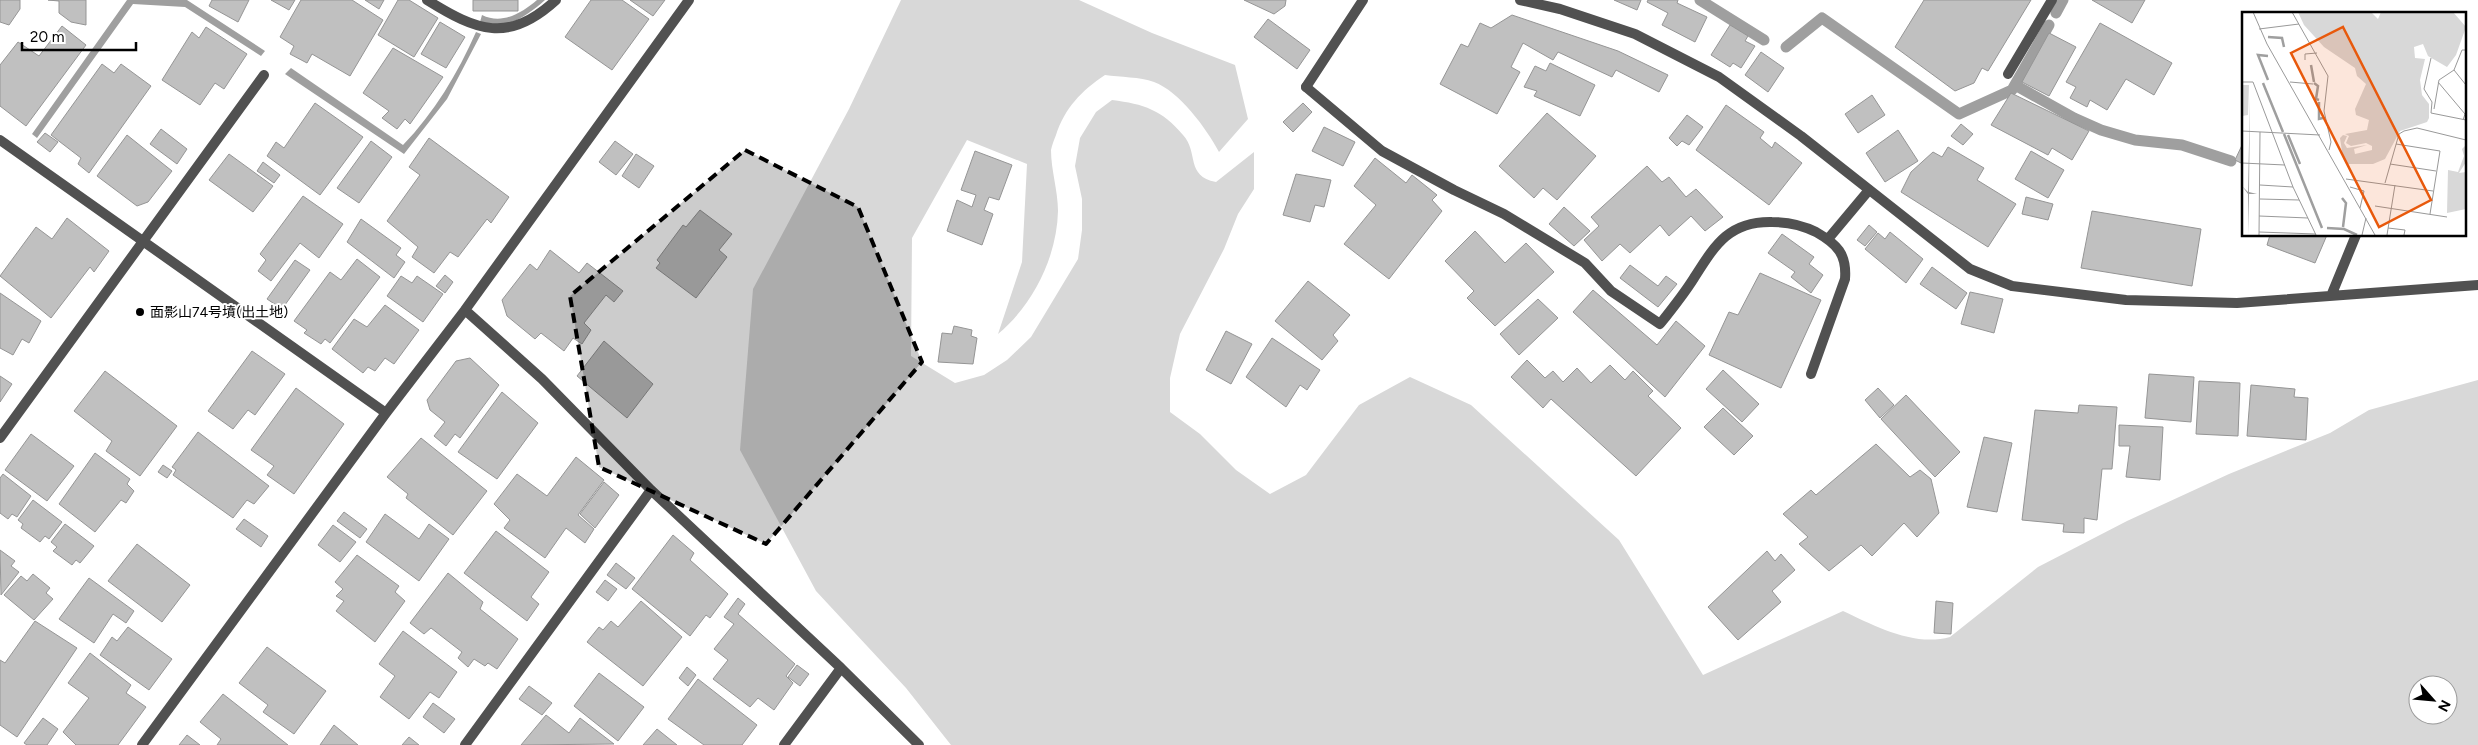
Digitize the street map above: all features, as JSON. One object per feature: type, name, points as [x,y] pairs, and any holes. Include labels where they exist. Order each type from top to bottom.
[{"type":"street","points":[[427,0],[470,24],[484,28],[500,29],[516,27],[556,0]]},
{"type":"street","points":[[142,745],[386,412],[465,310],[689,0]]},
{"type":"street","points":[[1363,0],[1306,87],[1382,151],[1446,186],[1504,214],[1565,250],[1585,263],[1611,291],[1660,324],[1675,306],[1708,255],[1720,241],[1737,228],[1760,221],[1788,222],[1813,230],[1833,241],[1846,263],[1845,279],[1811,374]]},
{"type":"street","points":[[1520,0],[1560,9],[1635,34],[1719,77],[1970,269],[2012,286],[2136,300],[2237,303],[2478,285]]},
{"type":"street","points":[[2008,74],[2052,0]]},
{"type":"street","points":[[0,438],[264,75]]},
{"type":"street","points":[[0,140],[142,242],[386,412]]},
{"type":"street","points":[[1828,238],[1869,190]]},
{"type":"street","points":[[2331,296],[2356,236]]},
{"type":"street","points":[[465,310],[542,379],[651,490],[841,668],[882,711],[919,745]]},
{"type":"street","points":[[464,745],[651,490]]},
{"type":"street","points":[[784,745],[841,668]]},
{"type":"highlighted area","points":[[745,150],[858,207],[922,362],[766,544],[599,467],[570,296]]},
{"type":"shaded area","points":[[127,0],[187,0],[265,51],[261,56],[185,7],[133,4],[37,138],[32,134]]},
{"type":"shaded area","points":[[537,0],[545,0],[531,12],[515,21],[498,25],[480,22],[482,15],[489,18],[504,18],[518,13]]},
{"type":"shaded area","points":[[901,0],[1079,0],[1152,33],[1235,65],[1248,119],[1219,152],[1200,122],[1182,102],[1154,82],[1105,75],[1088,87],[1064,116],[1051,150],[1058,211],[1057,228],[1048,262],[1041,279],[1022,309],[998,334],[1022,262],[1027,164],[967,140],[912,238],[911,356],[955,383],[984,375],[1007,360],[1031,337],[1078,259],[1082,230],[1082,199],[1075,166],[1080,138],[1096,112],[1112,100],[1143,106],[1160,114],[1183,135],[1191,149],[1196,169],[1206,179],[1216,182],[1254,152],[1254,189],[1238,214],[1224,249],[1180,334],[1170,378],[1170,412],[1200,434],[1236,470],[1270,494],[1306,475],[1359,405],[1410,377],[1471,405],[1619,540],[1703,675],[1843,611],[1881,628],[1909,637],[1936,639],[1950,637],[2038,567],[2127,521],[2229,474],[2330,433],[2369,410],[2478,380],[2478,745],[951,745],[906,688],[816,591],[740,450],[753,289],[849,109]]},
{"type":"shaded area","points":[[476,32],[481,34],[447,99],[404,154],[285,74],[291,68],[403,145],[435,106]]},
{"type":"building","points":[[0,0],[20,0],[20,9],[9,25],[0,22]]},
{"type":"building","points":[[48,0],[86,0],[86,25],[71,22],[59,13],[59,1]]},
{"type":"building","points":[[212,0],[249,0],[238,22],[209,6]]},
{"type":"building","points":[[271,0],[295,0],[289,10]]},
{"type":"building","points":[[301,0],[352,0],[383,20],[350,76],[312,54],[307,63],[290,54],[294,46],[280,37]]},
{"type":"building","points":[[365,0],[384,0],[379,9]]},
{"type":"building","points":[[398,0],[409,0],[438,18],[414,57],[378,35]]},
{"type":"building","points":[[473,0],[518,0],[518,11],[473,11]]},
{"type":"building","points":[[591,0],[622,0],[649,19],[612,70],[565,37]]},
{"type":"building","points":[[630,0],[665,0],[653,16]]},
{"type":"building","points":[[1244,0],[1286,0],[1285,6],[1274,14]]},
{"type":"building","points":[[1614,0],[1641,0],[1637,10]]},
{"type":"building","points":[[1648,0],[1678,0],[1677,3],[1707,17],[1695,42],[1662,25],[1668,13],[1647,2]]},
{"type":"building","points":[[1924,0],[2031,0],[1988,71],[1982,68],[1974,83],[1955,91],[1895,47]]},
{"type":"building","points":[[2092,0],[2145,0],[2132,23]]},
{"type":"building","points":[[1512,15],[1618,51],[1668,75],[1659,92],[1616,70],[1612,77],[1558,52],[1553,60],[1523,43],[1511,67],[1520,72],[1497,114],[1440,84],[1461,44],[1468,47],[1480,23],[1491,28]]},
{"type":"building","points":[[1268,19],[1310,50],[1297,69],[1254,37]]},
{"type":"building","points":[[440,22],[465,37],[446,68],[421,54]]},
{"type":"building","points":[[2100,23],[2172,63],[2154,95],[2126,79],[2107,110],[2090,100],[2087,107],[2070,98],[2076,87],[2066,82]]},
{"type":"building","points":[[1730,25],[1748,36],[1745,41],[1755,46],[1741,68],[1733,63],[1730,67],[1711,55]]},
{"type":"building","points":[[62,26],[86,45],[26,126],[0,106],[0,65],[18,42],[39,56]]},
{"type":"building","points":[[206,27],[247,54],[224,89],[215,83],[200,105],[162,80],[192,32],[199,38]]},
{"type":"building","points":[[2049,33],[2076,47],[2049,96],[2022,82]]},
{"type":"building","points":[[393,48],[443,77],[410,124],[405,119],[397,129],[382,118],[389,111],[363,93]]},
{"type":"building","points":[[1761,52],[1784,68],[1768,92],[1745,75]]},
{"type":"building","points":[[1550,63],[1595,85],[1580,116],[1534,96],[1537,91],[1524,87],[1535,66],[1546,71]]},
{"type":"building","points":[[102,64],[114,73],[121,64],[151,86],[89,173],[78,164],[81,158],[51,135]]},
{"type":"building","points":[[2011,93],[2089,131],[2072,160],[2052,148],[2048,155],[1991,125]]},
{"type":"building","points":[[1872,95],[1885,115],[1858,133],[1845,114]]},
{"type":"building","points":[[315,103],[363,137],[320,195],[267,156],[276,142],[284,148]]},
{"type":"building","points":[[1303,103],[1312,112],[1293,132],[1283,122]]},
{"type":"building","points":[[1726,105],[1764,132],[1760,138],[1772,148],[1775,142],[1802,163],[1769,205],[1696,150]]},
{"type":"building","points":[[1547,113],[1596,156],[1557,200],[1543,188],[1534,198],[1499,166]]},
{"type":"building","points":[[1687,115],[1703,127],[1689,145],[1682,141],[1677,146],[1669,138]]},
{"type":"building","points":[[1961,124],[1973,134],[1963,145],[1951,136]]},
{"type":"building","points":[[1324,127],[1355,142],[1343,166],[1312,151]]},
{"type":"building","points":[[161,129],[187,149],[177,164],[150,144]]},
{"type":"building","points":[[1898,130],[1918,161],[1885,182],[1866,153]]},
{"type":"building","points":[[45,133],[58,142],[50,152],[37,142]]},
{"type":"building","points":[[127,135],[172,171],[148,202],[137,206],[97,176]]},
{"type":"building","points":[[429,138],[509,197],[491,223],[487,219],[458,257],[450,252],[434,273],[412,257],[418,247],[387,221],[420,175],[409,167]]},
{"type":"building","points":[[371,141],[392,157],[359,203],[337,188]]},
{"type":"building","points":[[615,141],[633,154],[616,175],[599,162]]},
{"type":"building","points":[[2242,145],[2242,164],[2235,160]]},
{"type":"building","points":[[1948,147],[1984,168],[1977,180],[2016,204],[1988,247],[1901,192],[1911,172],[1933,152],[1942,157]]},
{"type":"building","points":[[975,151],[1012,165],[999,200],[989,197],[984,210],[993,214],[982,245],[947,231],[957,200],[972,207],[976,195],[961,190]]},
{"type":"building","points":[[2031,151],[2064,170],[2048,198],[2015,179]]},
{"type":"building","points":[[229,154],[273,186],[253,212],[209,180]]},
{"type":"building","points":[[636,154],[654,166],[639,188],[622,176]]},
{"type":"building","points":[[1375,158],[1406,183],[1412,175],[1437,195],[1432,200],[1442,211],[1389,279],[1344,244],[1376,205],[1354,186]]},
{"type":"building","points":[[263,162],[280,175],[274,183],[257,171]]},
{"type":"building","points":[[1647,166],[1662,182],[1669,177],[1686,197],[1696,189],[1723,217],[1705,231],[1691,216],[1669,236],[1660,225],[1630,253],[1620,244],[1602,261],[1584,240],[1599,226],[1591,217]]},
{"type":"building","points":[[1296,174],[1331,180],[1324,207],[1315,205],[1310,222],[1283,215]]},
{"type":"building","points":[[303,196],[343,224],[319,258],[300,243],[271,281],[258,271],[266,260],[260,254]]},
{"type":"building","points":[[2026,197],[2053,204],[2048,220],[2022,214]]},
{"type":"building","points":[[1564,207],[1590,231],[1574,246],[1549,224]]},
{"type":"building","points":[[700,210],[732,234],[719,250],[727,257],[696,298],[656,268],[660,263],[657,260],[683,225],[686,227]]},
{"type":"building","points":[[2092,211],[2201,229],[2192,286],[2081,268]]},
{"type":"building","points":[[67,218],[109,251],[94,272],[90,267],[51,318],[0,276],[36,227],[52,239]]},
{"type":"building","points":[[361,219],[401,248],[396,255],[405,262],[394,278],[347,242]]},
{"type":"building","points":[[1869,225],[1877,232],[1865,246],[1857,240]]},
{"type":"building","points":[[1475,231],[1505,263],[1526,243],[1554,272],[1495,326],[1467,298],[1474,291],[1445,261]]},
{"type":"building","points":[[1890,232],[1923,259],[1906,283],[1865,249],[1878,233],[1885,239]]},
{"type":"building","points":[[1782,234],[1814,257],[1809,264],[1823,275],[1811,293],[1791,277],[1795,272],[1768,253]]},
{"type":"building","points":[[2270,236],[2327,236],[2315,263],[2267,245]]},
{"type":"building","points":[[550,250],[579,273],[587,263],[623,291],[614,302],[606,295],[584,323],[591,330],[582,344],[573,338],[564,351],[541,333],[535,339],[507,316],[502,300],[530,264],[537,270]]},
{"type":"building","points":[[357,259],[380,277],[330,343],[325,339],[321,344],[304,333],[307,330],[294,321],[330,272],[341,280]]},
{"type":"building","points":[[295,260],[310,270],[282,309],[267,299]]},
{"type":"building","points":[[1630,265],[1658,286],[1666,276],[1677,284],[1658,307],[1620,278]]},
{"type":"building","points":[[1932,267],[1967,293],[1956,309],[1920,284]]},
{"type":"building","points":[[1760,273],[1821,300],[1781,388],[1709,355],[1729,312],[1738,315]]},
{"type":"building","points":[[445,275],[453,282],[445,293],[436,286]]},
{"type":"building","points":[[401,276],[412,283],[417,276],[443,294],[423,322],[387,296]]},
{"type":"building","points":[[1308,281],[1350,315],[1333,335],[1338,341],[1322,360],[1275,321]]},
{"type":"building","points":[[1593,290],[1657,345],[1676,321],[1705,346],[1665,397],[1573,312]]},
{"type":"building","points":[[1970,292],[2003,299],[1994,333],[1961,324]]},
{"type":"building","points":[[0,293],[41,321],[29,343],[22,339],[13,355],[0,348]]},
{"type":"building","points":[[1538,299],[1558,318],[1519,355],[1500,334]]},
{"type":"building","points":[[385,305],[419,330],[394,364],[385,358],[375,371],[368,367],[363,373],[332,349],[354,319],[367,327]]},
{"type":"building","points":[[954,326],[972,330],[971,336],[977,338],[973,364],[938,362],[942,333],[952,334]]},
{"type":"building","points":[[1226,331],[1252,344],[1231,384],[1206,370]]},
{"type":"building","points":[[1272,338],[1320,370],[1307,390],[1300,385],[1286,407],[1246,377]]},
{"type":"building","points":[[604,341],[653,384],[627,418],[577,376]]},
{"type":"building","points":[[252,351],[285,374],[255,415],[248,410],[233,429],[208,411]]},
{"type":"building","points":[[470,358],[499,385],[460,438],[455,434],[446,446],[434,436],[445,422],[430,410],[427,400],[456,361]]},
{"type":"building","points":[[1527,360],[1545,378],[1553,371],[1563,382],[1577,368],[1591,383],[1610,365],[1625,380],[1633,371],[1653,391],[1648,396],[1681,428],[1636,476],[1551,399],[1543,408],[1511,377]]},
{"type":"building","points":[[1723,370],[1759,404],[1742,422],[1706,389]]},
{"type":"building","points":[[105,371],[177,426],[140,476],[106,451],[112,441],[74,411]]},
{"type":"building","points":[[2149,374],[2194,377],[2191,422],[2145,418]]},
{"type":"building","points":[[0,376],[12,384],[0,402]]},
{"type":"building","points":[[2199,381],[2240,383],[2238,436],[2196,434]]},
{"type":"building","points":[[2251,385],[2295,389],[2294,397],[2308,398],[2306,440],[2247,436]]},
{"type":"building","points":[[296,388],[344,424],[294,494],[267,475],[274,466],[251,450]]},
{"type":"building","points":[[1878,388],[1894,405],[1880,418],[1865,400]]},
{"type":"building","points":[[502,392],[538,423],[497,479],[458,452]]},
{"type":"building","points":[[1906,395],[1960,452],[1935,477],[1881,419]]},
{"type":"building","points":[[2079,405],[2117,407],[2112,469],[2102,469],[2097,520],[2084,518],[2084,533],[2063,532],[2064,524],[2022,520],[2035,410],[2078,413]]},
{"type":"building","points":[[1723,408],[1753,436],[1734,455],[1704,427]]},
{"type":"building","points":[[2119,425],[2163,427],[2160,480],[2126,477],[2130,446],[2119,446]]},
{"type":"building","points":[[198,432],[269,486],[254,504],[247,500],[233,518],[173,475],[176,470],[172,467]]},
{"type":"building","points":[[31,434],[74,466],[47,501],[5,470]]},
{"type":"building","points":[[1984,437],[2012,443],[1997,512],[1967,507]]},
{"type":"building","points":[[421,438],[487,491],[453,535],[406,498],[408,494],[387,477]]},
{"type":"building","points":[[1876,444],[1910,477],[1920,470],[1931,479],[1939,513],[1917,537],[1904,523],[1872,556],[1861,545],[1829,571],[1799,544],[1808,537],[1783,514],[1811,490],[1816,495]]},
{"type":"building","points":[[95,453],[130,479],[127,484],[134,491],[126,503],[121,500],[95,532],[59,504]]},
{"type":"building","points":[[576,457],[604,480],[578,515],[594,529],[585,543],[566,528],[545,558],[504,528],[510,520],[494,504],[517,474],[547,496]]},
{"type":"building","points":[[163,465],[172,471],[167,478],[158,472]]},
{"type":"building","points":[[3,474],[31,496],[17,517],[12,514],[8,519],[0,513],[0,478]]},
{"type":"building","points":[[604,482],[619,495],[595,528],[580,514]]},
{"type":"building","points":[[33,500],[62,522],[49,539],[45,536],[40,542],[21,528],[23,524],[18,520]]},
{"type":"building","points":[[344,512],[367,529],[360,538],[337,521]]},
{"type":"building","points":[[385,514],[419,539],[429,524],[449,539],[419,581],[366,542]]},
{"type":"building","points":[[244,519],[268,536],[261,547],[236,529]]},
{"type":"building","points":[[65,524],[94,546],[80,563],[76,560],[72,565],[53,551],[57,547],[51,542]]},
{"type":"building","points":[[333,525],[356,542],[340,562],[318,545]]},
{"type":"building","points":[[496,531],[549,572],[531,597],[539,604],[527,621],[464,573]]},
{"type":"building","points":[[673,535],[694,553],[690,560],[728,594],[710,618],[706,615],[690,636],[632,589]]},
{"type":"building","points":[[137,544],[190,585],[162,622],[108,581]]},
{"type":"building","points":[[0,550],[15,561],[11,566],[19,572],[1,595]]},
{"type":"building","points":[[1767,551],[1775,561],[1781,554],[1795,570],[1772,591],[1781,602],[1738,640],[1708,607]]},
{"type":"building","points":[[357,555],[399,586],[395,592],[405,601],[375,642],[336,611],[344,601],[336,596],[343,589],[335,582]]},
{"type":"building","points":[[616,563],[635,578],[626,589],[607,575]]},
{"type":"building","points":[[448,573],[483,602],[480,609],[518,639],[497,669],[488,663],[485,666],[474,659],[468,667],[458,658],[462,652],[431,628],[424,634],[410,623]]},
{"type":"building","points":[[33,574],[50,588],[46,593],[53,599],[34,620],[4,595],[21,576],[27,581]]},
{"type":"building","points":[[89,578],[134,611],[126,623],[113,614],[94,643],[59,619]]},
{"type":"building","points":[[605,580],[617,589],[608,601],[596,592]]},
{"type":"building","points":[[738,598],[745,604],[738,614],[795,664],[786,676],[793,683],[774,710],[758,698],[750,707],[713,679],[728,660],[714,649],[734,624],[724,617]]},
{"type":"building","points":[[641,601],[682,637],[643,686],[587,642],[599,627],[603,630],[611,621],[618,627]]},
{"type":"building","points":[[1936,601],[1953,603],[1951,634],[1934,633]]},
{"type":"building","points":[[35,621],[77,648],[17,737],[0,725],[0,660],[5,663]]},
{"type":"building","points":[[128,627],[172,659],[149,690],[100,655],[112,637],[117,641]]},
{"type":"building","points":[[403,631],[457,672],[439,698],[430,692],[409,719],[380,697],[395,676],[379,664]]},
{"type":"building","points":[[267,647],[326,691],[294,734],[263,712],[268,705],[239,683]]},
{"type":"building","points":[[90,653],[131,685],[126,693],[146,707],[118,745],[76,745],[63,732],[89,698],[68,683]]},
{"type":"building","points":[[797,665],[809,674],[800,686],[788,677]]},
{"type":"building","points":[[687,667],[696,675],[688,686],[679,678]]},
{"type":"building","points":[[599,673],[644,707],[618,741],[574,706]]},
{"type":"building","points":[[698,679],[757,725],[742,745],[704,745],[668,719]]},
{"type":"building","points":[[529,686],[552,703],[542,715],[519,699]]},
{"type":"building","points":[[223,694],[288,745],[217,745],[221,739],[200,722]]},
{"type":"building","points":[[433,703],[455,719],[444,733],[423,717]]},
{"type":"building","points":[[546,715],[569,733],[580,718],[614,744],[521,745]]},
{"type":"building","points":[[43,718],[58,729],[47,745],[27,745],[24,743]]},
{"type":"building","points":[[334,725],[358,745],[320,745]]},
{"type":"building","points":[[657,729],[677,745],[643,745]]},
{"type":"building","points":[[187,735],[200,745],[179,745]]},
{"type":"building","points":[[409,737],[419,745],[402,745]]},
{"type":"waterway","points":[[1700,0],[1764,40]]},
{"type":"waterway","points":[[2056,13],[2063,0]]},
{"type":"waterway","points":[[1786,47],[1822,18],[1959,114],[2012,90],[2049,25]]},
{"type":"waterway","points":[[2015,85],[2074,118],[2101,130],[2135,140],[2182,145],[2231,161]]},
{"type":"place","name":"面影山74号墳(出土地)","points":[[140,312]]}]
